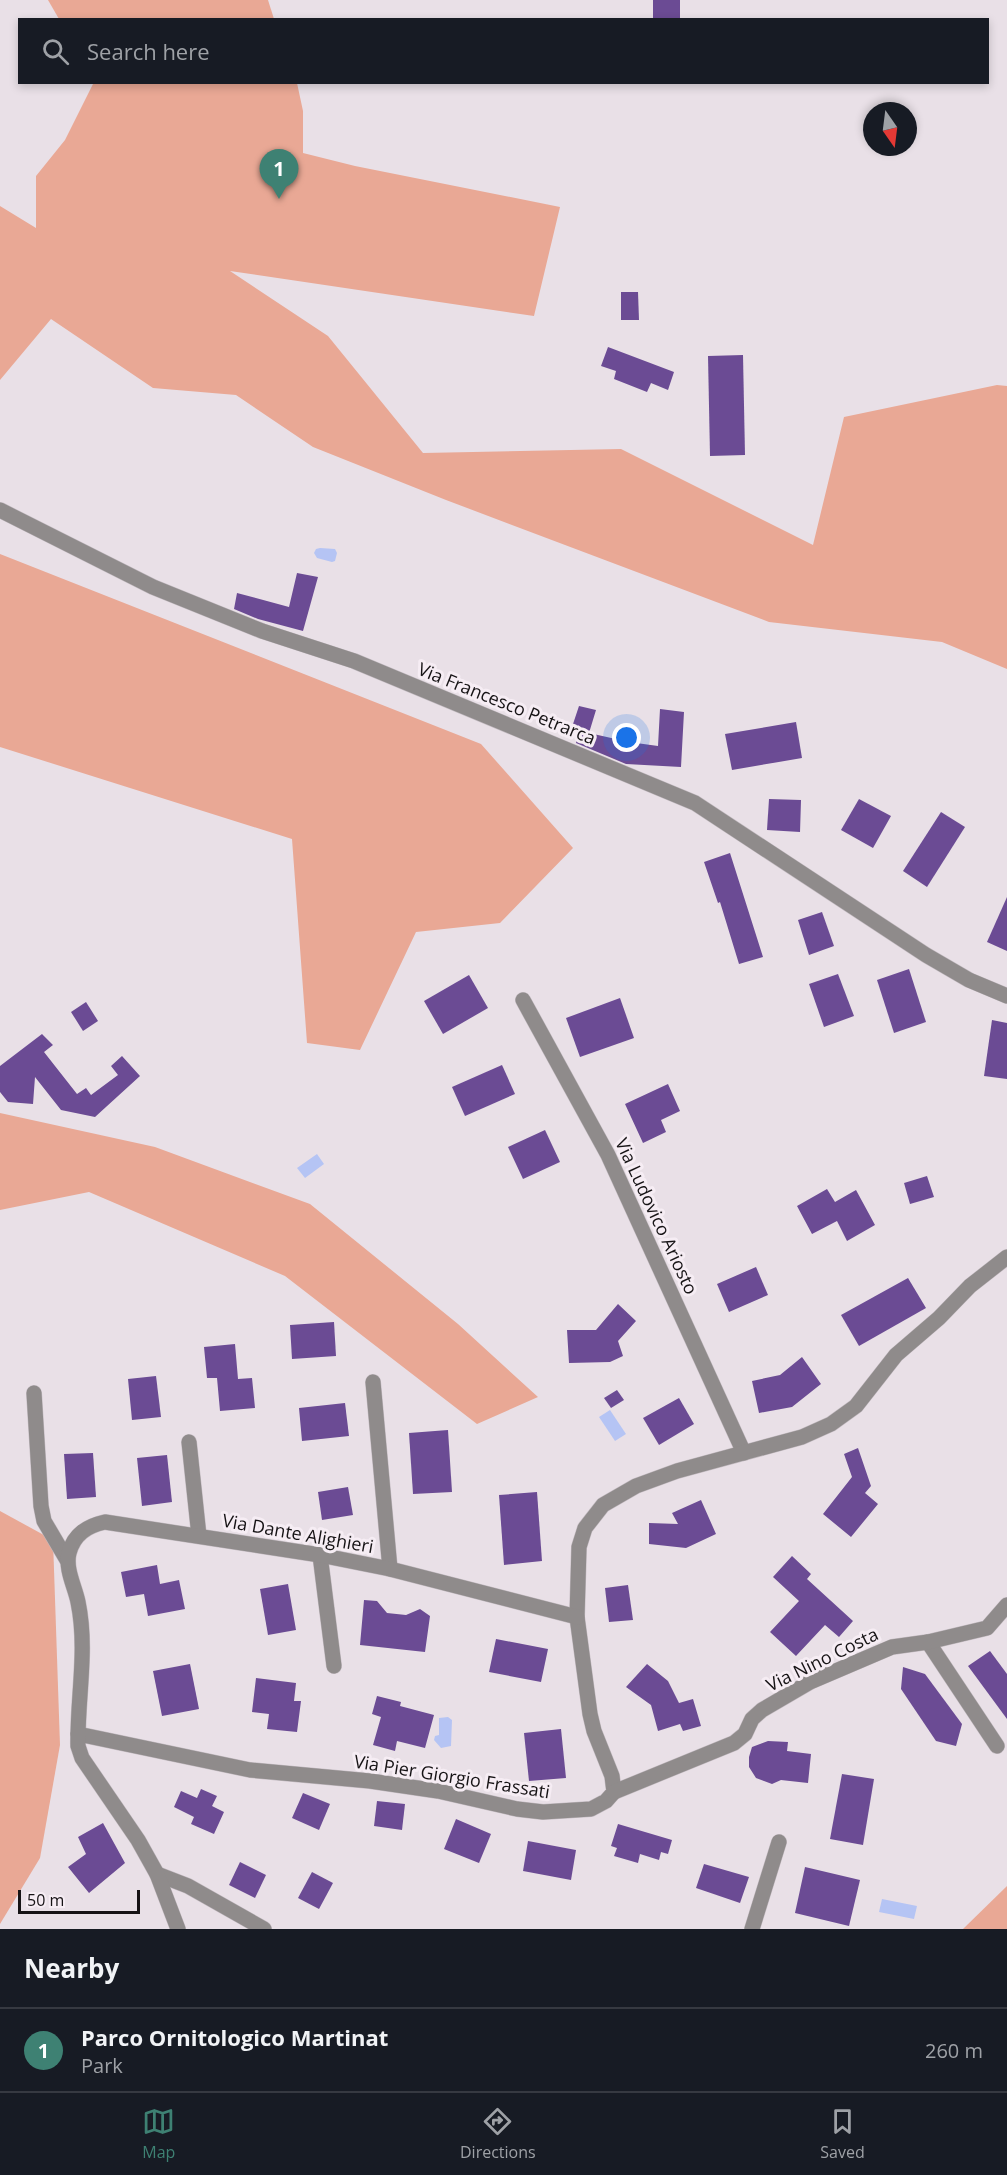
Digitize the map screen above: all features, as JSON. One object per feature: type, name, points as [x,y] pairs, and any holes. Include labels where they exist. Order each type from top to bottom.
[{"type":"street","name":"Via Francesco Petrarca","points":[[0,510],[153,587],[262,631],[365,665],[695,803],[926,955],[969,980],[1007,996]]},
{"type":"street","name":"Via Ludovico Ariosto","points":[[524,1000],[608,1155],[744,1453]]},
{"type":"street","points":[[614,1792],[612,1776],[594,1731],[577,1617],[579,1547],[585,1528],[603,1505],[636,1486],[677,1471],[802,1437],[831,1424],[856,1406],[896,1355],[939,1318],[970,1286],[1007,1257]]},
{"type":"street","name":"Via Dante Alighieri","points":[[373,1382],[390,1569]]},
{"type":"street","points":[[34,1393],[41,1506],[44,1521],[67,1560],[78,1603],[82,1633],[78,1746],[82,1758],[138,1840],[157,1874],[178,1929]]},
{"type":"street","name":"Via Dante Alighieri","points":[[189,1442],[199,1536]]},
{"type":"street","name":"Via Dante Alighieri","points":[[67,1560],[80,1533],[92,1525],[105,1522],[320,1554],[390,1569],[577,1617]]},
{"type":"street","points":[[320,1554],[334,1666]]},
{"type":"street","name":"Via Nino Costa","points":[[614,1792],[734,1743],[745,1734],[752,1719],[762,1710],[810,1683],[892,1647],[928,1642],[987,1628],[1007,1605]]},
{"type":"street","points":[[928,1642],[997,1746]]},
{"type":"street","name":"Via Pier Giorgio Frassati","points":[[78,1734],[250,1770],[370,1781],[438,1791],[517,1809],[543,1812],[591,1809],[606,1801],[614,1792]]},
{"type":"street","points":[[752,1929],[779,1842]]},
{"type":"street","points":[[157,1874],[188,1886],[264,1929]]},
{"type":"shaded area","points":[[48,0],[268,0],[274,18],[58,18]]},
{"type":"shaded area","points":[[93,84],[297,84],[303,111],[303,153],[355,166],[560,207],[534,316],[230,271],[328,336],[423,453],[621,449],[813,545],[844,417],[997,385],[1007,386],[1007,669],[942,642],[769,622],[446,500],[313,447],[236,395],[153,388],[51,319],[0,380],[0,206],[36,228],[36,176],[65,140]]},
{"type":"shaded area","points":[[0,554],[481,744],[573,848],[500,923],[416,932],[360,1050],[307,1043],[292,839],[0,747]]},
{"type":"shaded area","points":[[0,1113],[155,1147],[310,1204],[458,1324],[538,1397],[477,1424],[285,1276],[89,1192],[0,1210]]},
{"type":"shaded area","points":[[0,1511],[53,1540],[60,1745],[40,1858],[0,1924]]},
{"type":"shaded area","points":[[1007,1886],[1007,1929],[963,1929]]},
{"type":"water","points":[[320,548],[335,549],[337,553],[335,561],[317,558],[314,553]]},
{"type":"water","points":[[317,1154],[324,1164],[305,1178],[297,1168]]},
{"type":"water","points":[[610,1410],[626,1434],[615,1441],[599,1417]]},
{"type":"water","points":[[448,1717],[452,1720],[451,1746],[441,1748],[434,1740],[435,1736],[439,1735],[439,1718]]},
{"type":"water","points":[[882,1899],[917,1906],[914,1919],[879,1912]]},
{"type":"building","points":[[653,0],[680,0],[680,18],[653,18]]},
{"type":"building","points":[[621,292],[638,292],[639,320],[621,320]]},
{"type":"building","points":[[608,347],[674,372],[668,390],[651,383],[647,392],[614,379],[616,371],[601,366]]},
{"type":"building","points":[[743,355],[745,455],[710,456],[708,356]]},
{"type":"building","points":[[297,573],[318,577],[303,631],[258,619],[234,609],[237,593],[289,607]]},
{"type":"building","points":[[579,706],[596,710],[589,733],[658,746],[660,709],[684,712],[681,767],[626,764],[576,743],[579,731],[571,730]]},
{"type":"building","points":[[796,722],[802,758],[732,770],[725,734]]},
{"type":"building","points":[[769,799],[801,800],[800,832],[767,830]]},
{"type":"building","points":[[859,799],[891,816],[873,848],[841,830]]},
{"type":"building","points":[[941,812],[965,827],[927,887],[903,871]]},
{"type":"building","points":[[730,853],[763,957],[739,964],[720,902],[718,903],[704,862]]},
{"type":"building","points":[[1007,897],[1007,951],[987,942]]},
{"type":"building","points":[[822,912],[834,946],[809,955],[798,920]]},
{"type":"building","points":[[909,969],[926,1022],[894,1033],[877,980]]},
{"type":"building","points":[[838,974],[854,1016],[824,1027],[809,984]]},
{"type":"building","points":[[469,975],[488,1008],[443,1034],[424,1001]]},
{"type":"building","points":[[620,998],[634,1038],[580,1057],[566,1018]]},
{"type":"building","points":[[86,1002],[98,1021],[83,1031],[71,1012]]},
{"type":"building","points":[[992,1020],[1007,1023],[1007,1079],[984,1076]]},
{"type":"building","points":[[42,1034],[53,1045],[44,1052],[77,1094],[86,1088],[91,1095],[118,1075],[111,1066],[122,1056],[140,1076],[95,1117],[61,1110],[35,1077],[33,1104],[8,1102],[0,1092],[0,1066]]},
{"type":"building","points":[[502,1065],[515,1094],[465,1116],[452,1087]]},
{"type":"building","points":[[668,1084],[680,1111],[661,1120],[666,1132],[643,1143],[625,1104]]},
{"type":"building","points":[[545,1130],[560,1162],[523,1179],[508,1147]]},
{"type":"building","points":[[927,1176],[934,1197],[910,1204],[904,1183]]},
{"type":"building","points":[[827,1189],[835,1202],[856,1190],[875,1225],[847,1241],[837,1221],[812,1234],[797,1206]]},
{"type":"building","points":[[756,1267],[768,1295],[729,1312],[717,1284]]},
{"type":"building","points":[[908,1278],[926,1308],[859,1346],[841,1315]]},
{"type":"building","points":[[618,1304],[636,1321],[618,1341],[623,1356],[610,1362],[569,1363],[567,1330],[596,1330]]},
{"type":"building","points":[[334,1322],[336,1356],[292,1359],[290,1325]]},
{"type":"building","points":[[235,1344],[238,1379],[252,1378],[255,1408],[220,1411],[217,1378],[207,1378],[204,1347]]},
{"type":"building","points":[[802,1357],[821,1384],[792,1407],[759,1413],[752,1381],[780,1375]]},
{"type":"building","points":[[156,1376],[161,1417],[132,1420],[128,1379]]},
{"type":"building","points":[[617,1390],[624,1400],[611,1408],[604,1398]]},
{"type":"building","points":[[679,1398],[694,1424],[659,1445],[643,1418]]},
{"type":"building","points":[[345,1403],[349,1436],[302,1441],[299,1408]]},
{"type":"building","points":[[448,1430],[452,1492],[413,1494],[409,1433]]},
{"type":"building","points":[[858,1448],[871,1486],[865,1493],[878,1504],[851,1537],[823,1514],[852,1477],[844,1454]]},
{"type":"building","points":[[93,1453],[96,1497],[67,1499],[64,1454]]},
{"type":"building","points":[[167,1455],[172,1502],[142,1506],[137,1458]]},
{"type":"building","points":[[348,1487],[353,1515],[322,1520],[318,1492]]},
{"type":"building","points":[[537,1492],[542,1561],[504,1565],[499,1495]]},
{"type":"building","points":[[701,1500],[716,1534],[686,1548],[649,1544],[649,1523],[678,1524],[672,1513]]},
{"type":"building","points":[[792,1556],[811,1574],[807,1579],[853,1621],[839,1637],[825,1625],[796,1656],[770,1632],[799,1601],[773,1577]]},
{"type":"building","points":[[157,1565],[160,1584],[179,1580],[185,1609],[148,1616],[144,1594],[126,1597],[121,1572]]},
{"type":"building","points":[[288,1584],[296,1630],[268,1635],[260,1589]]},
{"type":"building","points":[[628,1585],[633,1620],[609,1622],[605,1588]]},
{"type":"building","points":[[364,1600],[377,1601],[387,1613],[406,1615],[420,1609],[430,1616],[425,1652],[360,1645]]},
{"type":"building","points":[[496,1639],[548,1649],[541,1682],[489,1672]]},
{"type":"building","points":[[990,1651],[1007,1674],[1007,1719],[968,1666]]},
{"type":"building","points":[[190,1664],[199,1709],[162,1716],[153,1671]]},
{"type":"building","points":[[647,1664],[668,1681],[679,1703],[693,1699],[701,1726],[683,1731],[680,1724],[658,1731],[651,1705],[626,1687]]},
{"type":"building","points":[[903,1667],[925,1674],[962,1724],[956,1746],[936,1741],[901,1689]]},
{"type":"building","points":[[256,1678],[296,1683],[294,1701],[301,1701],[297,1732],[267,1729],[269,1714],[252,1712]]},
{"type":"building","points":[[377,1696],[401,1702],[400,1706],[434,1715],[425,1748],[397,1741],[395,1751],[373,1745],[381,1717],[372,1714]]},
{"type":"building","points":[[561,1729],[566,1778],[529,1781],[524,1733]]},
{"type":"building","points":[[768,1741],[788,1742],[787,1751],[811,1754],[808,1783],[781,1780],[772,1784],[756,1778],[749,1767],[752,1747]]},
{"type":"building","points":[[842,1774],[874,1779],[863,1845],[830,1839]]},
{"type":"building","points":[[201,1789],[217,1796],[212,1806],[224,1812],[214,1834],[191,1824],[194,1817],[174,1807],[181,1791],[197,1798]]},
{"type":"building","points":[[303,1793],[330,1804],[319,1830],[292,1818]]},
{"type":"building","points":[[377,1801],[405,1804],[402,1830],[374,1826]]},
{"type":"building","points":[[456,1819],[491,1834],[479,1863],[444,1849]]},
{"type":"building","points":[[103,1823],[125,1863],[89,1893],[68,1867],[86,1854],[78,1837]]},
{"type":"building","points":[[618,1824],[672,1840],[668,1854],[661,1852],[659,1860],[640,1854],[638,1863],[614,1856],[617,1848],[611,1846]]},
{"type":"building","points":[[528,1841],[576,1850],[571,1880],[523,1871]]},
{"type":"building","points":[[240,1862],[266,1875],[255,1898],[229,1885]]},
{"type":"building","points":[[704,1864],[749,1877],[740,1903],[696,1888]]},
{"type":"building","points":[[805,1867],[860,1880],[849,1926],[795,1913]]},
{"type":"building","points":[[312,1872],[333,1883],[319,1909],[298,1898]]},
{"type":"place","name":"Parco Ornitologico Martinat","points":[[279,199]]}]
